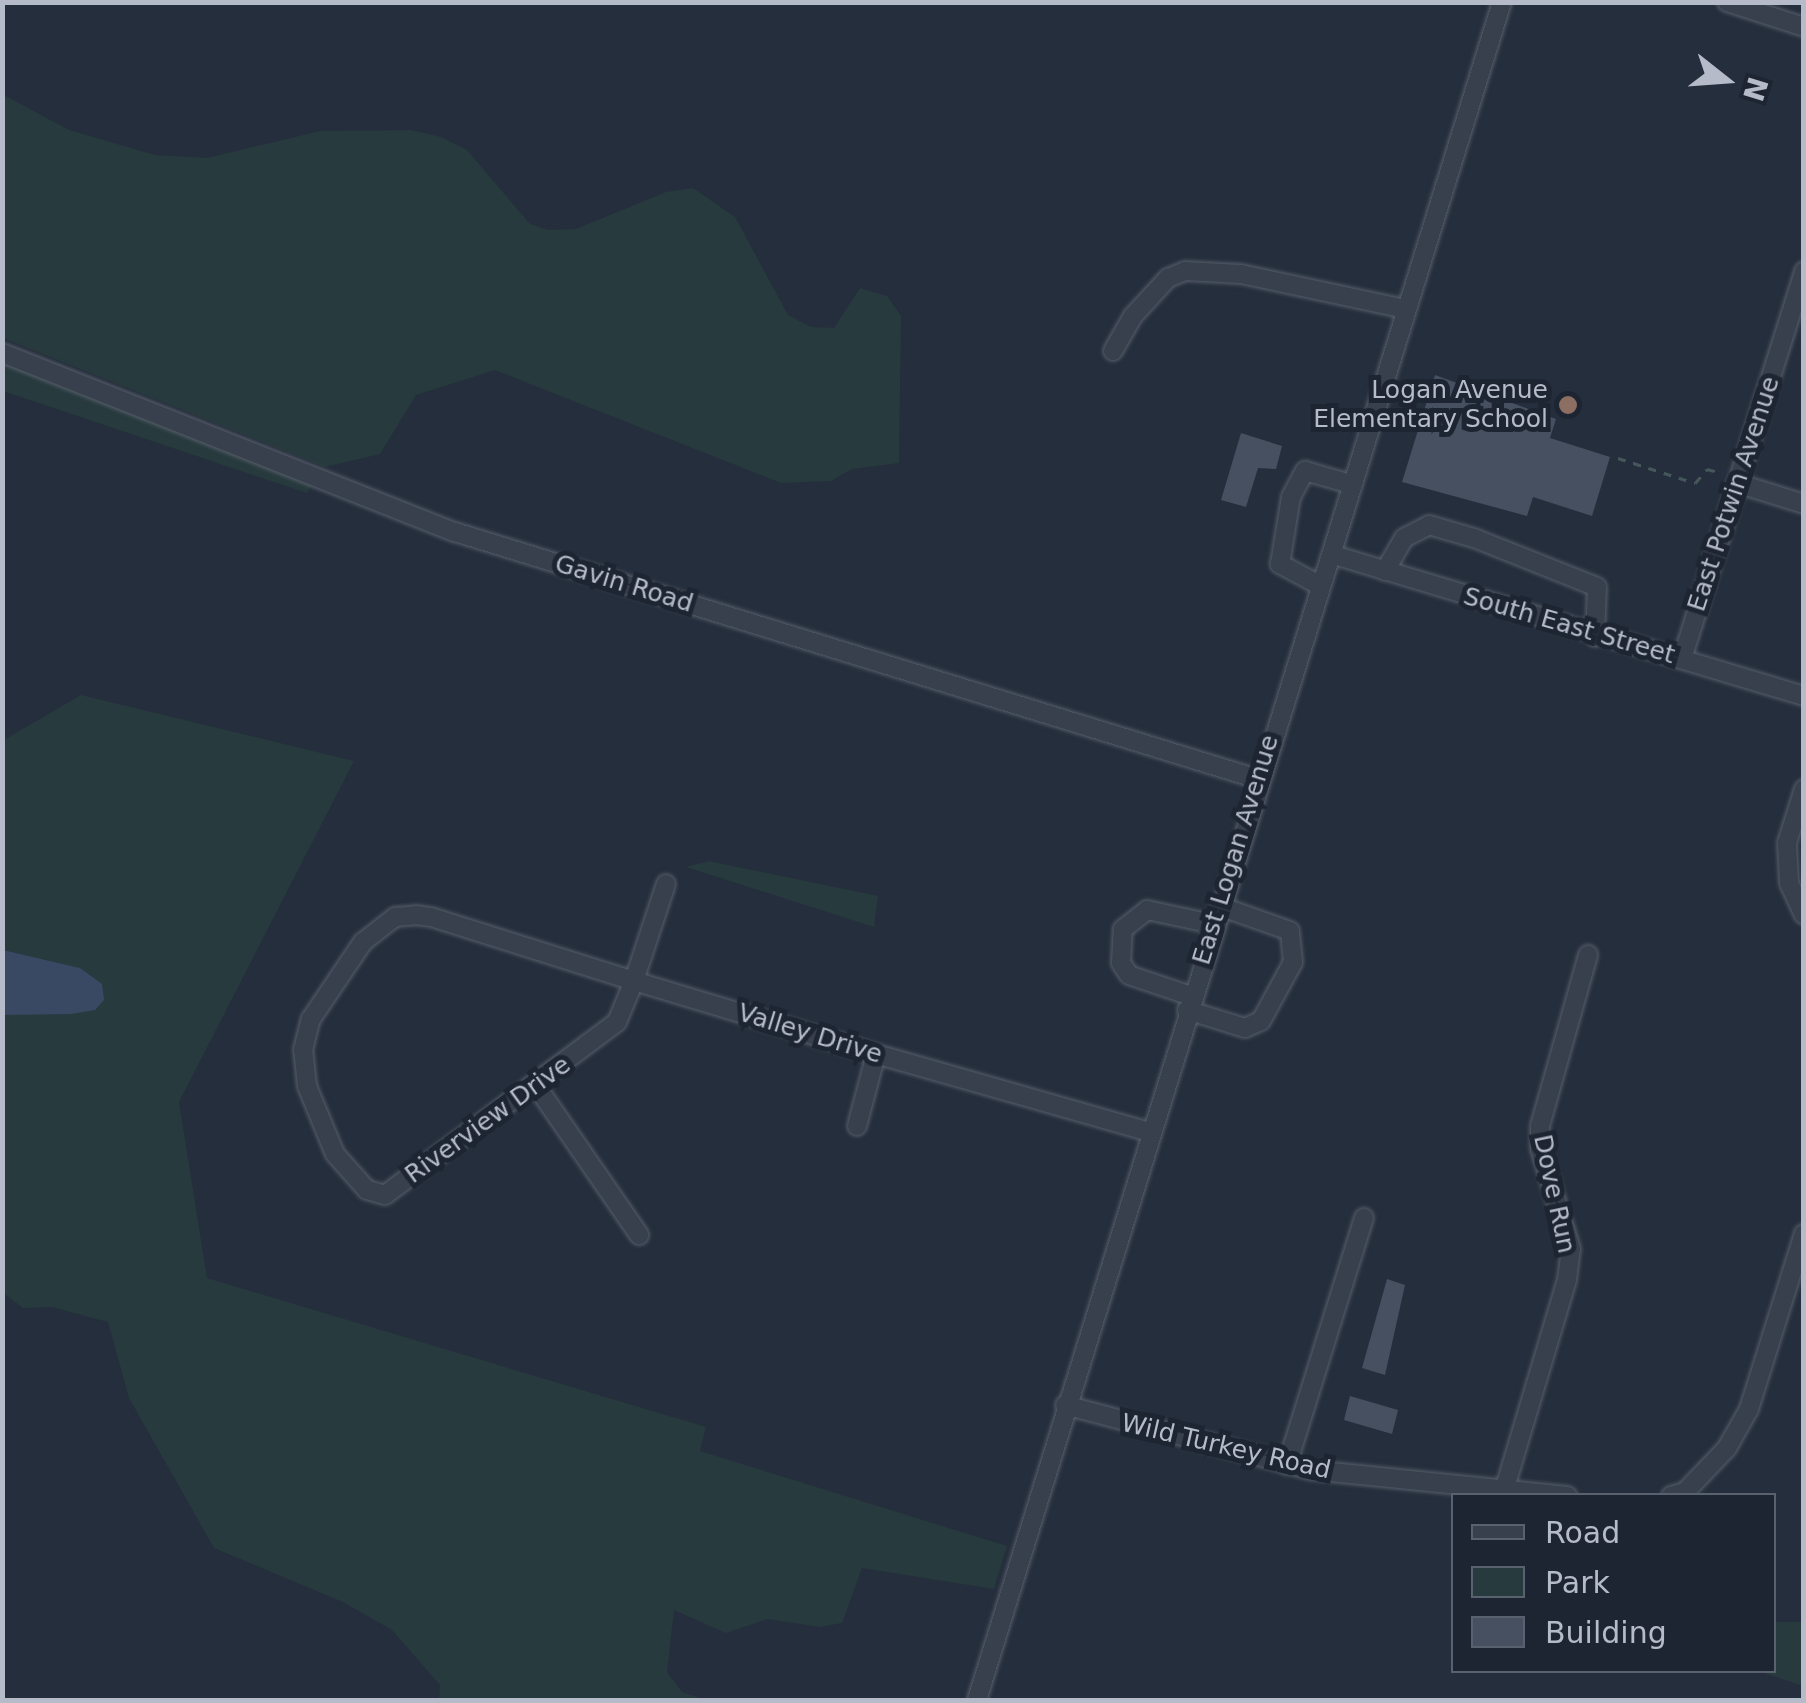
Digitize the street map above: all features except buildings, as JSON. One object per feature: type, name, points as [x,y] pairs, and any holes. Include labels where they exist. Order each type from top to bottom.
[{"type":"street","name":"East Logan Avenue","points":[[977,1700],[1258,779],[1334,556],[1351,484],[1502,2]]},
{"type":"street","points":[[1727,2],[1804,27]]},
{"type":"street","points":[[1113,351],[1145,304],[1185,271],[1241,274],[1405,309]]},
{"type":"street","name":"East Potwin Avenue","points":[[1682,658],[1730,478],[1796,324],[1804,271]]},
{"type":"street","name":"Gavin Road","points":[[2,353],[455,532],[1258,779]]},
{"type":"street","points":[[1321,586],[1280,564],[1291,497],[1304,471],[1351,484]]},
{"type":"street","points":[[1730,478],[1804,504]]},
{"type":"street","points":[[1385,571],[1404,538],[1429,526],[1474,538],[1597,586],[1596,637]]},
{"type":"street","name":"South East Street","points":[[1334,556],[1804,696]]},
{"type":"street","points":[[1804,789],[1787,843],[1790,883],[1804,915]]},
{"type":"street","name":"Riverview Drive","points":[[472,930],[416,915],[395,916],[354,954],[311,1019],[303,1050],[321,1120],[336,1154],[367,1190],[386,1195],[537,1087],[617,1022],[666,884]]},
{"type":"street","points":[[1147,910],[1216,915],[1290,931],[1293,962],[1262,1021],[1245,1028],[1129,974],[1121,964],[1123,929],[1147,910]]},
{"type":"street","name":"Valley Drive","points":[[472,930],[876,1054],[1149,1132]]},
{"type":"street","name":"Dove Run","points":[[1504,1491],[1566,1280],[1570,1249],[1540,1149],[1540,1126],[1588,955]]},
{"type":"street","points":[[857,1126],[876,1054]]},
{"type":"street","points":[[537,1087],[639,1235]]},
{"type":"street","points":[[1288,1464],[1364,1218]]},
{"type":"street","points":[[1682,1493],[1710,1466],[1749,1409],[1804,1232]]},
{"type":"street","name":"Wild Turkey Road","points":[[1065,1405],[1288,1464],[1530,1493]]},
{"type":"path","points":[[1618,458],[1698,483],[1707,469],[1730,478]]},
{"type":"green space","points":[[2,94],[69,130],[155,155],[207,158],[320,131],[411,130],[441,137],[467,150],[530,224],[548,230],[576,229],[666,192],[693,188],[735,217],[788,315],[811,327],[834,328],[860,288],[887,296],[901,316],[899,463],[852,469],[831,481],[781,483],[495,370],[416,395],[380,454],[325,467],[3,338]]},
{"type":"green space","points":[[3,358],[312,485],[307,493],[3,391]]},
{"type":"green space","points":[[81,695],[354,761],[179,1102],[207,1278],[706,1427],[700,1451],[1007,1546],[994,1589],[862,1568],[842,1623],[820,1627],[768,1619],[726,1633],[674,1610],[667,1672],[682,1692],[706,1700],[439,1700],[440,1685],[392,1630],[343,1602],[214,1548],[129,1398],[108,1322],[52,1307],[23,1308],[3,1293],[3,1015],[95,1010],[80,968],[3,950],[2,741]]},
{"type":"green space","points":[[709,861],[878,896],[874,927],[686,867]]},
{"type":"green space","points":[[1776,1622],[1803,1622],[1803,1686],[1764,1673],[1776,1673]]},
{"type":"water","points":[[3,950],[80,968],[102,984],[104,1000],[95,1010],[71,1014],[3,1015]]},
{"type":"place","name":"Logan Avenue Elementary School","points":[[1568,405]]}]
